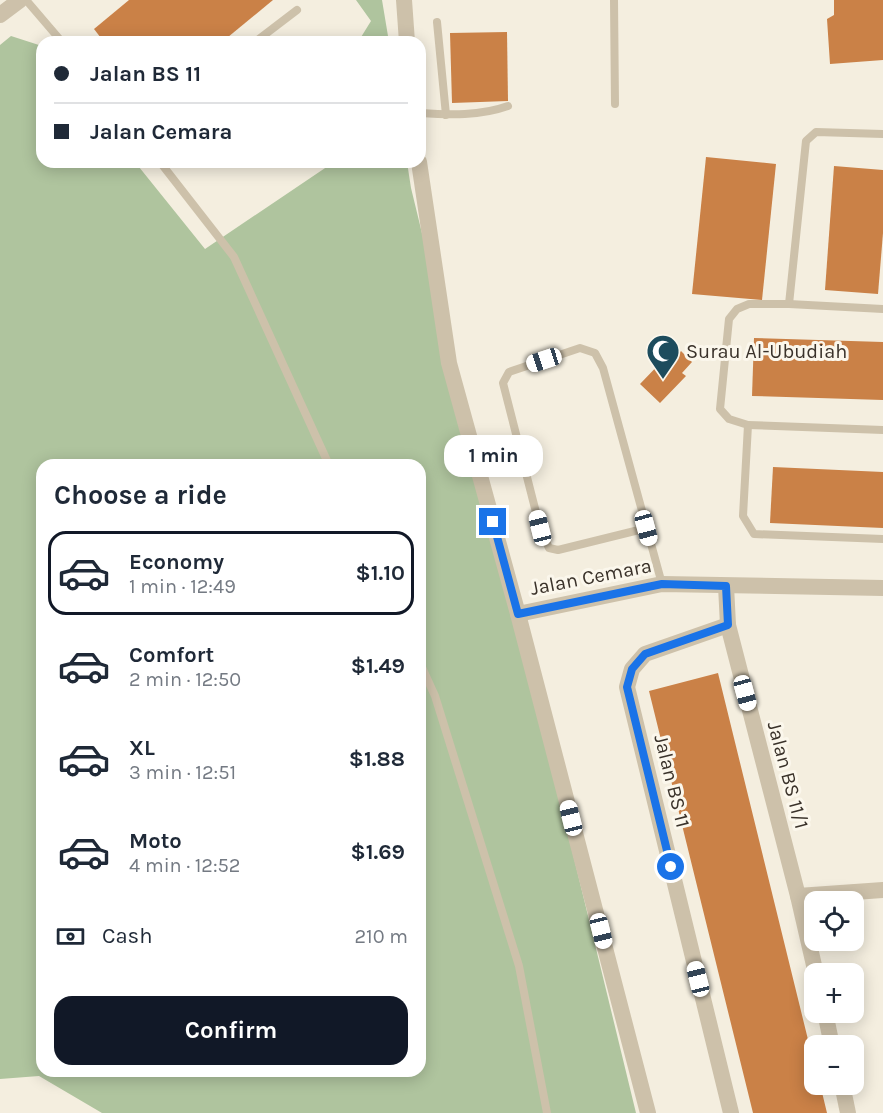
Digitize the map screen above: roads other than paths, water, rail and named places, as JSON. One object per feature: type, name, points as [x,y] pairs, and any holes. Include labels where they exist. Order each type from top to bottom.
[{"type":"street","points":[[0,15],[20,0]]},
{"type":"street","points":[[404,0],[407,36]]},
{"type":"street","name":"Jalan Cemara","points":[[420,168],[449,363],[518,614],[662,584],[883,588]]},
{"type":"street","name":"Jalan BS 11/1","points":[[726,586],[728,625],[813,963]]},
{"type":"street","points":[[518,614],[648,1113]]},
{"type":"street","name":"Jalan BS 11","points":[[728,625],[645,654],[632,669],[627,687],[730,1113]]},
{"type":"street","points":[[798,896],[883,890]]},
{"type":"street","points":[[844,1095],[848,1113]]},
{"type":"lane","points":[[26,0],[57,36]]},
{"type":"lane","points":[[614,0],[615,104]]},
{"type":"lane","points":[[263,36],[297,10]]},
{"type":"lane","points":[[437,22],[446,115]]},
{"type":"lane","points":[[426,113],[446,115],[490,112],[508,106]]},
{"type":"lane","points":[[789,304],[806,141],[816,132],[883,134]]},
{"type":"lane","points":[[165,168],[234,257],[326,459]]},
{"type":"lane","points":[[883,309],[789,304],[749,304],[737,309],[729,319],[720,409],[729,419],[748,425],[883,430]]},
{"type":"lane","points":[[646,528],[558,550],[549,548],[540,528],[503,382],[509,372],[580,348],[595,353],[603,368],[662,584]]},
{"type":"lane","points":[[748,425],[743,516],[754,534],[883,539]]},
{"type":"lane","points":[[426,676],[435,696],[519,966],[547,1113]]},
{"type":"place","name":"Surau Al-Ubudiah","points":[[663,380]]}]
